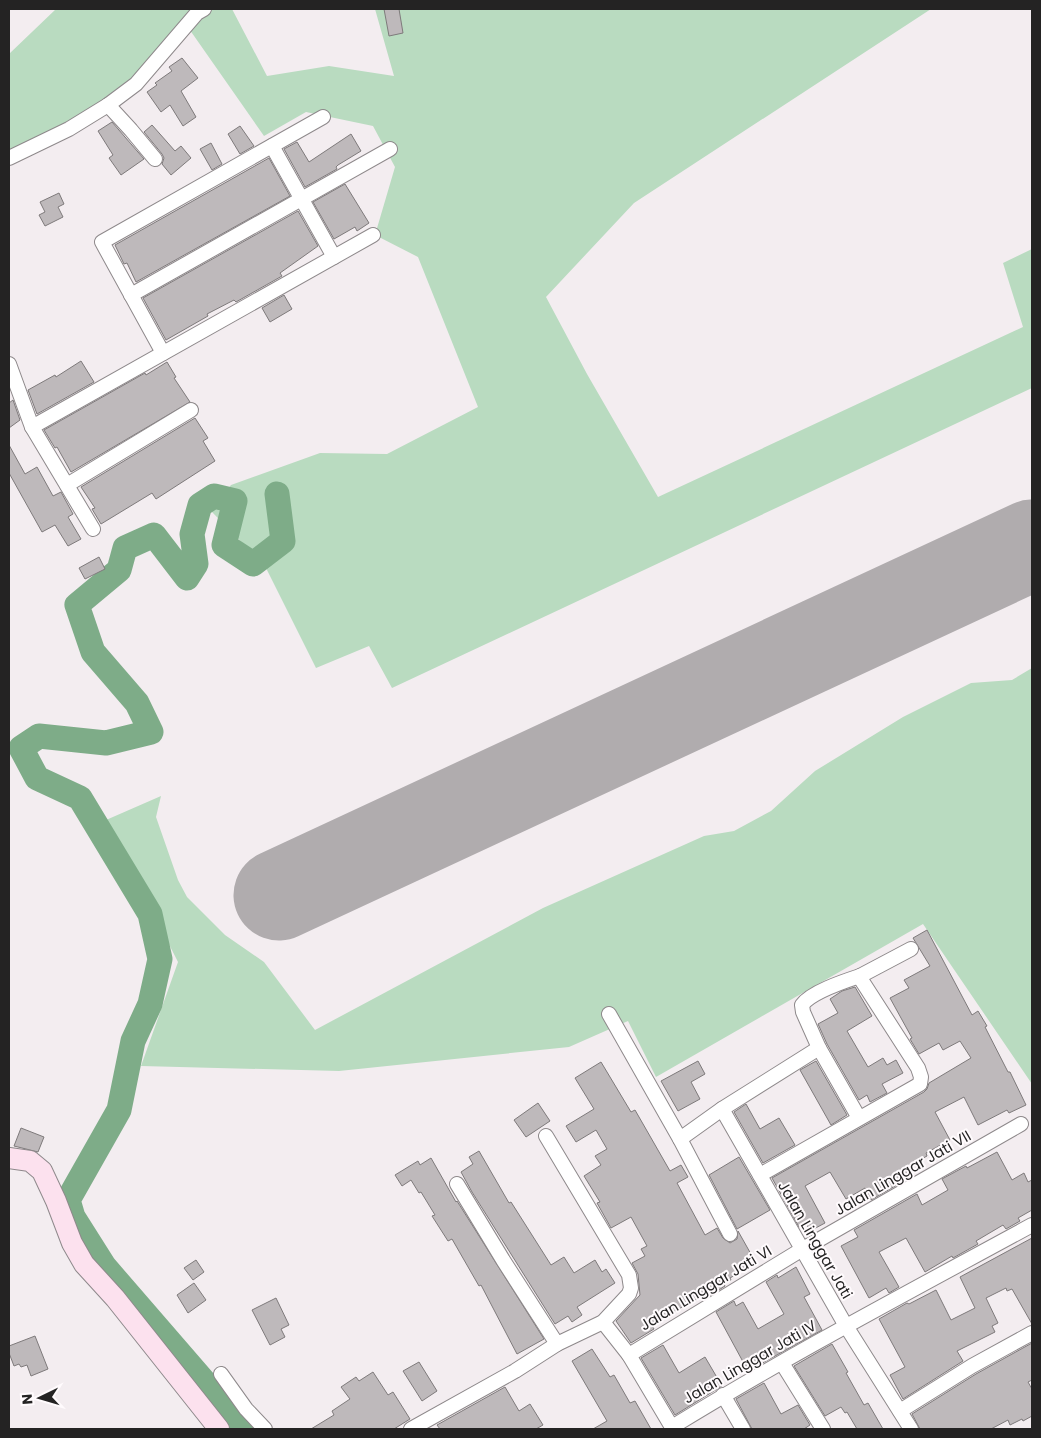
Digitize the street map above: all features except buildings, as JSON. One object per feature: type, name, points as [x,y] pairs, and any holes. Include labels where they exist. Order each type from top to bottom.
[{"type":"street","points":[[9,158],[68,129],[108,105],[136,84],[198,13],[204,9]]},
{"type":"street","points":[[108,105],[156,159]]},
{"type":"street","points":[[163,353],[102,242],[323,117]]},
{"type":"street","points":[[272,146],[334,256]]},
{"type":"street","points":[[131,295],[390,149]]},
{"type":"street","points":[[32,427],[372,235]]},
{"type":"street","points":[[9,364],[32,427],[93,529]]},
{"type":"street","points":[[66,485],[192,410]]},
{"type":"street","points":[[859,1118],[819,1048],[803,1012],[803,1003],[811,997],[844,981],[860,976],[911,949]]},
{"type":"street","points":[[760,1175],[859,1118],[918,1087],[921,1080],[918,1068],[860,976]]},
{"type":"street","points":[[609,1014],[680,1138],[730,1234]]},
{"type":"street","points":[[680,1138],[722,1109],[819,1048]]},
{"type":"street","name":"Jalan Linggar Jati","points":[[722,1109],[801,1250],[910,1429]]},
{"type":"street","name":"Jalan Linggar Jati VII","points":[[801,1250],[1021,1124]]},
{"type":"street","points":[[413,1429],[515,1371],[557,1344],[603,1322],[629,1294],[631,1288],[629,1275],[546,1136]]},
{"type":"street","points":[[9,1158],[30,1161],[42,1171],[72,1242],[84,1264],[115,1298],[219,1429]]},
{"type":"street","points":[[457,1184],[557,1344]]},
{"type":"street","name":"Jalan Linggar Jati IV","points":[[672,1428],[723,1395],[1032,1225]]},
{"type":"street","name":"Jalan Linggar Jati VI","points":[[629,1355],[801,1250]]},
{"type":"street","points":[[603,1322],[629,1355],[672,1428]]},
{"type":"street","points":[[900,1410],[972,1366],[1032,1333]]},
{"type":"street","points":[[782,1363],[823,1429]]},
{"type":"street","points":[[220,1374],[246,1409],[265,1429]]},
{"type":"street","points":[[723,1395],[744,1429]]},
{"type":"green space","points":[[56,9],[232,9],[267,76],[329,66],[394,76],[375,9],[931,9],[634,203],[546,297],[587,374],[658,497],[1023,327],[1003,263],[1032,249],[1032,388],[392,688],[369,646],[316,668],[265,566],[211,511],[231,485],[320,453],[387,454],[478,407],[418,257],[375,235],[395,167],[373,126],[306,112],[264,136],[185,23],[151,75],[9,158],[9,54]]},
{"type":"green space","points":[[1032,668],[1032,1084],[923,924],[656,1077],[628,1021],[569,1047],[339,1071],[141,1066],[178,962],[106,820],[161,796],[156,817],[178,880],[187,897],[225,935],[264,962],[315,1030],[543,908],[704,836],[734,831],[771,811],[815,771],[903,717],[971,683],[1012,680]]},
{"type":"waterway","points":[[245,1429],[104,1266],[73,1217],[68,1200],[119,1110],[133,1041],[150,1004],[160,959],[150,914],[80,798],[37,778],[21,748],[39,736],[106,743],[151,732],[137,703],[93,652],[77,605],[119,570],[125,548],[154,535],[187,578],[196,564],[192,534],[200,505],[214,496],[235,501],[224,545],[253,564],[283,541],[277,494]]},
{"type":"runway","points":[[279,895],[1032,545]]}]
